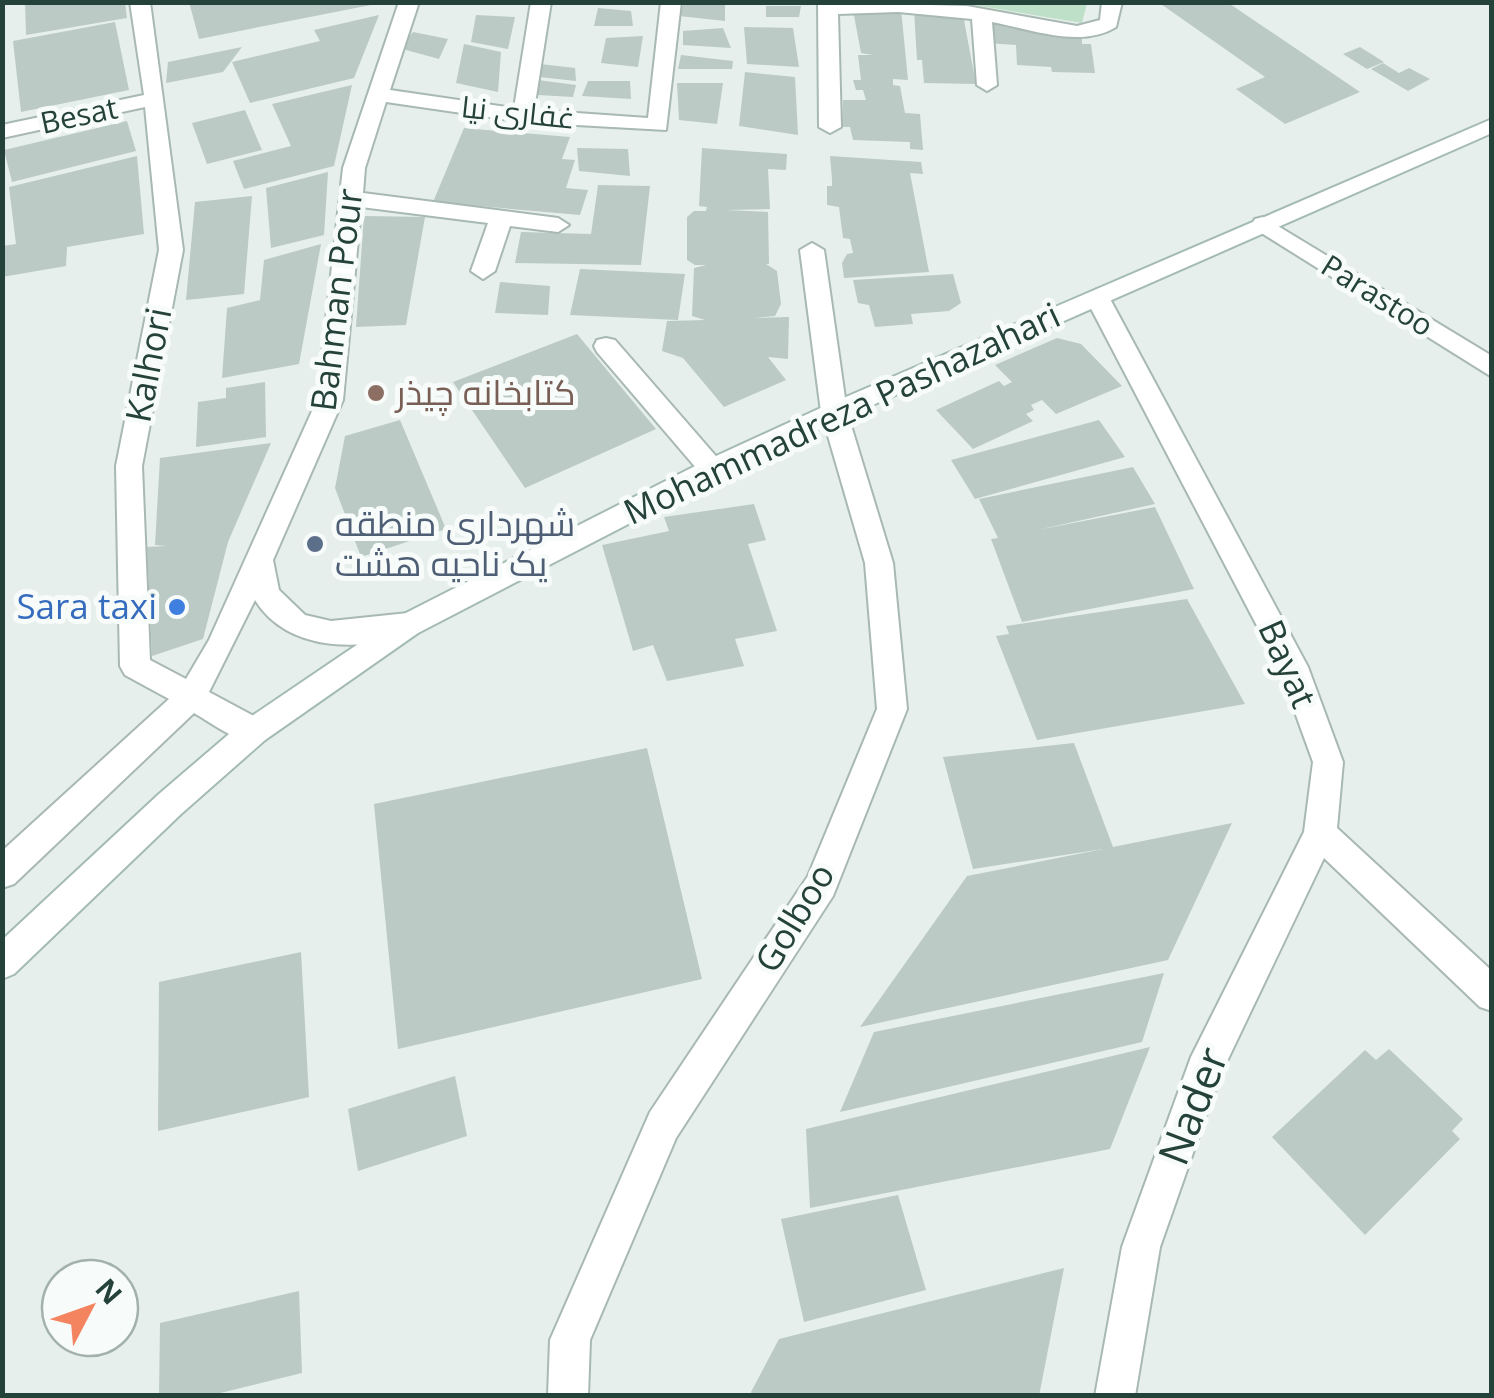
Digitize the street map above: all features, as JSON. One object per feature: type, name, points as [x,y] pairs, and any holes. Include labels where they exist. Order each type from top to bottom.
[{"type":"street","name":"Kalhori","points":[[140,2],[172,250],[128,466],[135,666],[191,697]]},
{"type":"street","points":[[523,116],[541,2]]},
{"type":"street","name":"غفاری نیا","points":[[378,94],[523,116],[658,124],[672,2]]},
{"type":"street","points":[[830,127],[829,6],[898,6],[982,15],[1077,32],[1098,30],[1109,22],[1112,2]]},
{"type":"street","name":"Bahman Pour","points":[[2,873],[191,697],[221,645],[330,400],[354,168],[408,3]]},
{"type":"street","points":[[982,15],[986,85]]},
{"type":"street","name":"Besat","points":[[2,132],[155,99]]},
{"type":"street","name":"Mohammadreza Pashazahari","points":[[2,963],[170,804],[254,731],[408,626],[712,469],[834,412],[1492,125]]},
{"type":"street","points":[[351,199],[558,225]]},
{"type":"street","points":[[482,271],[501,219]]},
{"type":"street","name":"Parastoo","points":[[1263,224],[1492,368]]},
{"type":"street","name":"Golboo","points":[[568,1396],[570,1340],[664,1125],[821,884],[892,710],[879,563],[834,412],[812,250]]},
{"type":"street","name":"Bayat","points":[[1097,296],[1293,666],[1328,762],[1320,833]]},
{"type":"street","points":[[606,346],[712,469]]},
{"type":"street","points":[[258,557],[267,596],[296,624],[348,635],[408,626]]},
{"type":"street","points":[[191,697],[254,731]]},
{"type":"street","points":[[1320,833],[1492,995]]},
{"type":"street","name":"Nader","points":[[1115,1396],[1140,1247],[1204,1070],[1320,833]]},
{"type":"green space","points":[[957,2],[1087,2],[1087,3],[1082,23]]},
{"type":"building","points":[[25,2],[125,2],[127,18],[26,35]]},
{"type":"building","points":[[189,2],[376,2],[376,4],[199,39]]},
{"type":"building","points":[[684,2],[725,2],[725,21],[679,16]]},
{"type":"building","points":[[1158,2],[1227,2],[1360,92],[1285,124],[1236,89],[1265,77]]},
{"type":"building","points":[[766,6],[801,6],[799,17],[766,17]]},
{"type":"building","points":[[598,8],[631,11],[633,26],[594,26]]},
{"type":"building","points":[[901,9],[908,80],[893,79],[893,85],[900,86],[905,113],[920,114],[923,150],[910,149],[910,142],[853,140],[850,127],[842,127],[843,100],[866,100],[853,80],[861,80],[858,55],[873,55],[861,53],[853,10]]},
{"type":"building","points":[[914,10],[963,15],[976,84],[924,83],[922,60],[917,60]]},
{"type":"building","points":[[379,15],[354,78],[250,103],[232,62],[320,41],[314,30]]},
{"type":"building","points":[[476,15],[515,17],[508,49],[471,42]]},
{"type":"building","points":[[985,19],[1082,38],[1082,44],[1091,44],[1095,73],[1052,72],[1051,67],[1017,65],[1016,45],[987,43]]},
{"type":"building","points":[[115,22],[129,90],[21,112],[13,41]]},
{"type":"building","points":[[744,27],[793,28],[799,67],[747,64]]},
{"type":"building","points":[[723,28],[731,48],[683,45],[683,31]]},
{"type":"building","points":[[413,32],[448,39],[439,59],[399,48]]},
{"type":"building","points":[[643,36],[638,67],[601,63],[606,38]]},
{"type":"building","points":[[464,44],[501,52],[498,92],[456,83]]},
{"type":"building","points":[[242,47],[223,72],[166,83],[168,62]]},
{"type":"building","points":[[1360,47],[1384,62],[1367,69],[1343,54]]},
{"type":"building","points":[[681,55],[733,61],[732,69],[678,69]]},
{"type":"building","points":[[1383,63],[1399,73],[1409,68],[1430,79],[1408,91],[1371,69]]},
{"type":"building","points":[[540,64],[575,68],[576,81],[539,77]]},
{"type":"building","points":[[745,72],[795,77],[798,135],[739,126]]},
{"type":"building","points":[[538,80],[576,85],[573,97],[538,95]]},
{"type":"building","points":[[588,81],[630,81],[631,99],[582,96]]},
{"type":"building","points":[[677,83],[723,83],[717,124],[679,120]]},
{"type":"building","points":[[352,85],[334,166],[244,189],[233,161],[291,146],[272,104]]},
{"type":"building","points":[[245,110],[262,150],[207,164],[192,123]]},
{"type":"building","points":[[127,121],[136,151],[12,182],[4,150]]},
{"type":"building","points":[[464,128],[570,137],[562,159],[575,160],[566,188],[588,190],[580,215],[433,202]]},
{"type":"building","points":[[577,148],[628,149],[630,176],[579,171]]},
{"type":"building","points":[[702,148],[787,154],[786,170],[768,169],[770,209],[726,210],[768,212],[766,264],[777,271],[781,304],[775,316],[755,318],[789,317],[788,359],[768,357],[786,380],[724,407],[683,358],[662,351],[667,321],[705,320],[692,316],[694,268],[706,265],[687,260],[687,217],[694,211],[706,211],[707,207],[699,206]]},
{"type":"building","points":[[137,156],[144,234],[67,247],[66,266],[2,277],[2,246],[16,244],[9,187]]},
{"type":"building","points":[[830,156],[921,162],[923,174],[910,173],[929,272],[844,278],[842,263],[847,254],[853,253],[850,239],[843,238],[839,207],[827,205],[827,186],[832,186]]},
{"type":"building","points":[[328,172],[324,235],[271,248],[266,188]]},
{"type":"building","points":[[598,185],[650,186],[641,265],[515,263],[521,232],[591,234]]},
{"type":"building","points":[[252,196],[244,294],[186,300],[195,202]]},
{"type":"building","points":[[364,216],[425,217],[406,325],[356,327]]},
{"type":"building","points":[[321,244],[299,364],[222,378],[227,308],[260,300],[264,260]]},
{"type":"building","points":[[580,269],[685,274],[678,320],[570,315]]},
{"type":"building","points":[[953,274],[961,303],[949,311],[911,314],[913,324],[875,327],[869,305],[858,303],[853,280]]},
{"type":"building","points":[[500,282],[550,286],[548,315],[495,313]]},
{"type":"building","points":[[577,334],[656,429],[525,488],[453,382]]},
{"type":"building","points":[[1057,338],[1081,344],[1122,386],[1056,414],[1042,400],[1031,405],[1034,410],[1026,414],[1033,421],[973,449],[936,410],[999,381],[1004,386],[1012,382],[995,365]]},
{"type":"building","points":[[265,382],[266,437],[196,447],[198,402],[226,398],[226,388]]},
{"type":"building","points":[[400,420],[446,529],[361,557],[335,488],[345,436]]},
{"type":"building","points":[[1099,420],[1125,457],[975,499],[951,460]]},
{"type":"building","points":[[271,443],[228,542],[203,639],[152,656],[147,547],[166,546],[155,545],[160,458]]},
{"type":"building","points":[[1133,467],[1155,504],[1037,530],[1155,507],[1194,589],[1022,622],[991,539],[998,538],[979,499]]},
{"type":"building","points":[[754,504],[766,540],[748,544],[777,631],[735,639],[744,666],[667,681],[653,645],[633,651],[602,545],[669,531],[664,517]]},
{"type":"building","points":[[1187,599],[1245,704],[1037,740],[996,636],[1009,634],[1006,626]]},
{"type":"building","points":[[1074,743],[1113,847],[1232,823],[1168,960],[860,1027],[967,876],[1103,849],[973,869],[943,757]]},
{"type":"building","points":[[647,748],[702,979],[398,1049],[374,804]]},
{"type":"building","points":[[301,952],[309,1097],[158,1131],[159,982]]},
{"type":"building","points":[[1164,973],[1142,1042],[840,1112],[874,1032]]},
{"type":"building","points":[[1150,1047],[1110,1149],[810,1208],[806,1129]]},
{"type":"building","points":[[1389,1049],[1463,1119],[1452,1131],[1460,1139],[1365,1235],[1272,1137],[1365,1050],[1376,1060]]},
{"type":"building","points":[[455,1076],[467,1136],[358,1171],[348,1109]]},
{"type":"building","points":[[898,1195],[926,1290],[804,1322],[781,1219]]},
{"type":"building","points":[[1064,1268],[1039,1396],[753,1396],[751,1392],[779,1339]]},
{"type":"building","points":[[299,1291],[302,1373],[208,1396],[159,1396],[160,1323]]},
{"type":"place","name":"کتابخانه چیذر","points":[[376,393]]},
{"type":"place","name":"شهرداری منطقه یک ناحیه هشت","points":[[315,544]]},
{"type":"place","name":"Sara taxi","points":[[177,607]]}]
